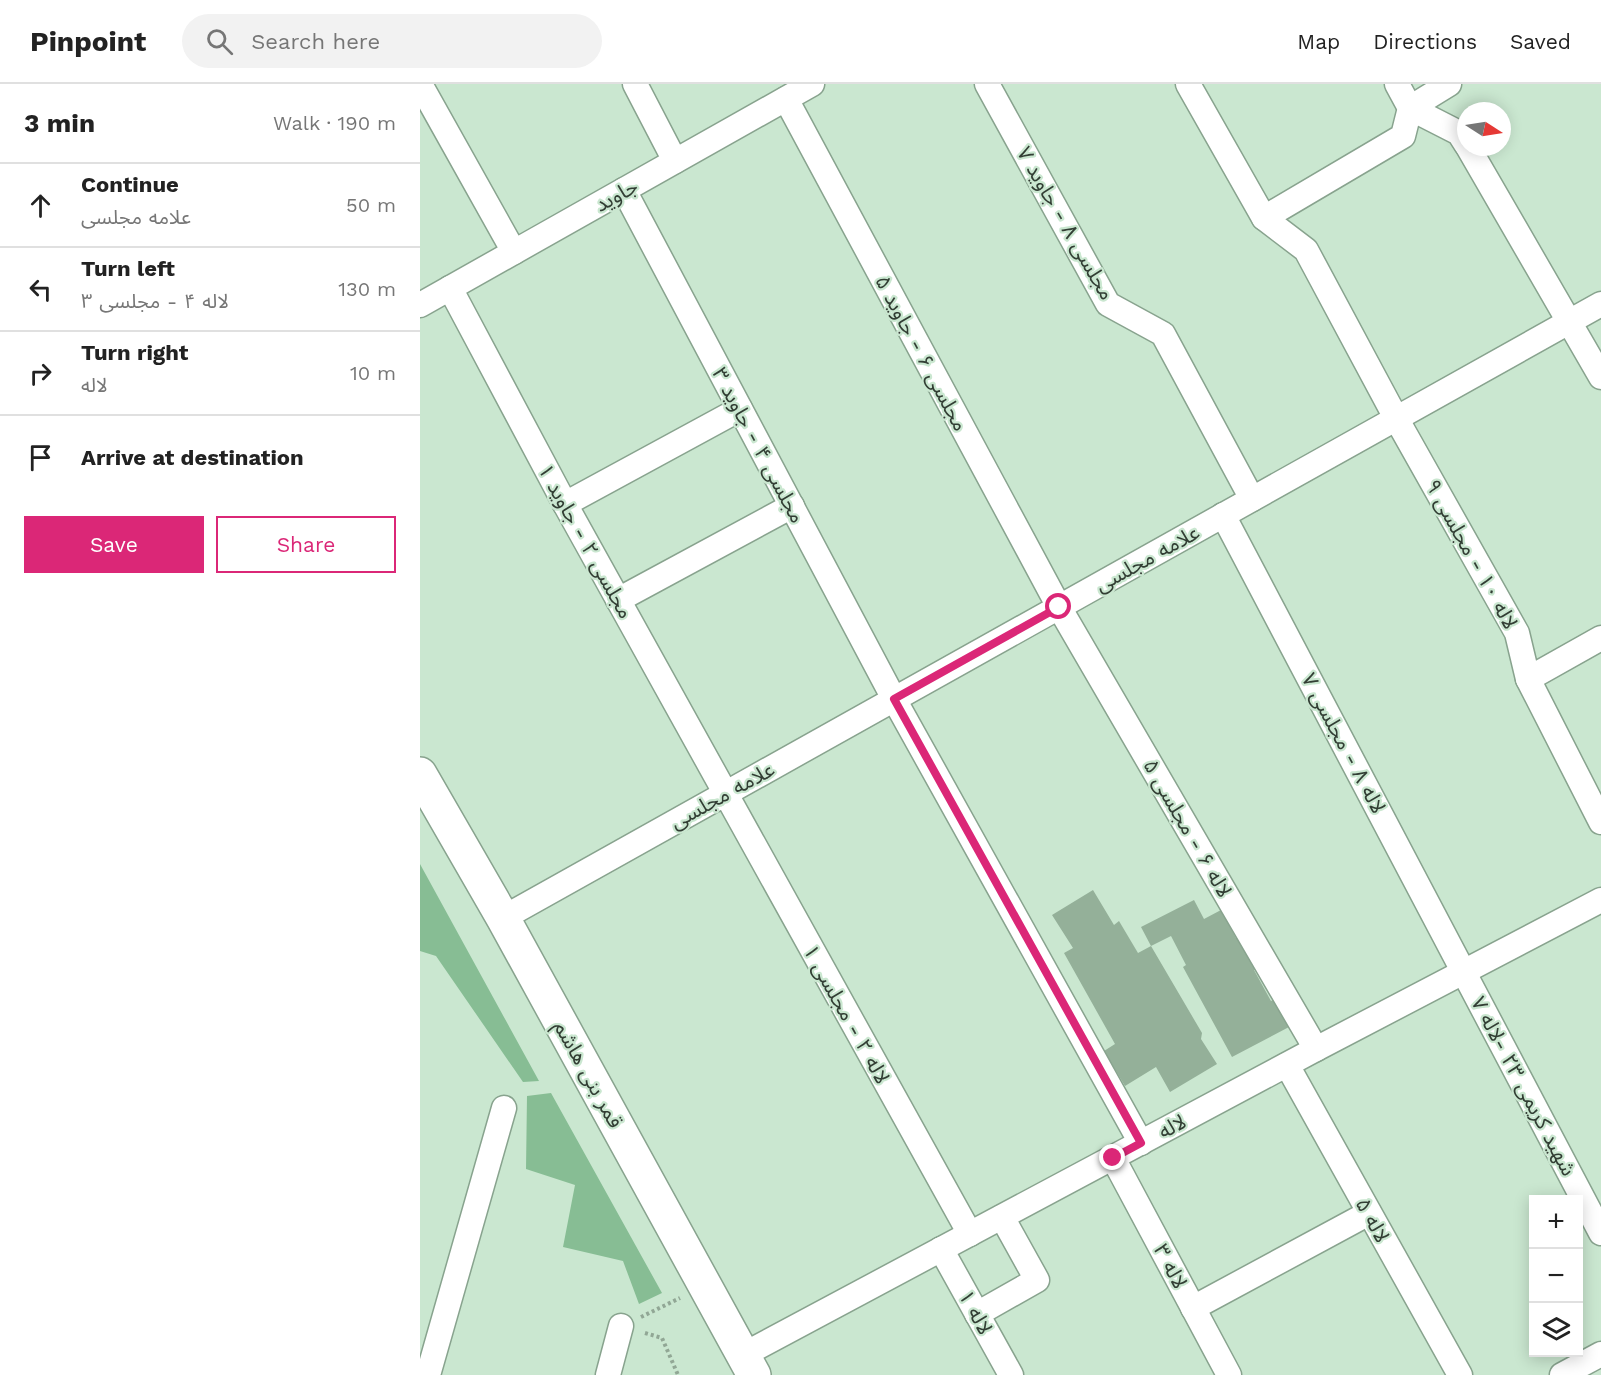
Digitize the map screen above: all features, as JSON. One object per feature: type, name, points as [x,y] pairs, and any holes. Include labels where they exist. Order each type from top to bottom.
[{"type":"street","points":[[420,84],[514,252]]},
{"type":"street","points":[[635,84],[675,161]]},
{"type":"street","name":"جاوید","points":[[420,305],[812,84]]},
{"type":"street","name":"مجلسی ۸ - جاوید ۷","points":[[987,84],[1108,304],[1163,334],[1252,499]]},
{"type":"street","points":[[1188,84],[1264,218],[1403,136],[1410,108],[1449,84]]},
{"type":"street","points":[[1397,84],[1410,108],[1457,132]]},
{"type":"street","name":"مجلسی ۶ - جاوید ۵","points":[[786,99],[1059,607]]},
{"type":"street","points":[[1473,156],[1601,377]]},
{"type":"street","name":"مجلسی ۴ - جاوید ۳","points":[[624,190],[894,699],[1141,1143]]},
{"type":"street","name":"لاله ۱۰ - مجلسی ۹","points":[[1264,218],[1306,250],[1396,418],[1517,633],[1528,679],[1601,822]]},
{"type":"street","name":"مجلسی ۲ - جاوید ۱","points":[[450,288],[565,504],[725,794]]},
{"type":"street","name":"علامه مجلسی","points":[[503,918],[1601,304]]},
{"type":"street","points":[[565,504],[740,409]]},
{"type":"street","points":[[618,600],[792,506]]},
{"type":"street","name":"لاله ۸ - مجلسی ۷","points":[[1223,515],[1464,971]]},
{"type":"street","name":"لاله ۶ - مجلسی ۵","points":[[1059,607],[1316,1049]]},
{"type":"street","points":[[1528,679],[1601,638]]},
{"type":"street","name":"قمر بنی هاشم","points":[[420,774],[503,918],[749,1365]]},
{"type":"street","name":"لاله ۲ - مجلسی ۱","points":[[725,794],[970,1234]]},
{"type":"street","name":"لاله","points":[[749,1365],[941,1249],[1601,900]]},
{"type":"street","name":"شهید کریمی ۲۳ -لاله ۷","points":[[1464,971],[1601,1233]]},
{"type":"street","name":"لاله ۵","points":[[1287,1065],[1460,1375]]},
{"type":"street","points":[[430,1373],[504,1108]]},
{"type":"street","name":"لاله ۳","points":[[1113,1158],[1229,1375]]},
{"type":"street","points":[[1193,1308],[1370,1213]]},
{"type":"street","points":[[977,1314],[1037,1280],[1002,1217]]},
{"type":"street","name":"لاله ۱","points":[[941,1249],[1011,1375]]},
{"type":"street","points":[[608,1375],[621,1326]]},
{"type":"street","points":[[1562,1375],[1601,1354]]},
{"type":"path","points":[[621,1326],[677,1300]]},
{"type":"path","points":[[621,1326],[662,1338],[678,1375]]},
{"type":"green space","points":[[420,864],[539,1081],[523,1082],[436,956],[420,951]]},
{"type":"green space","points":[[551,1093],[662,1293],[639,1304],[623,1261],[563,1247],[575,1185],[526,1169],[527,1096]]},
{"type":"building","points":[[1093,890],[1114,925],[1119,921],[1138,953],[1151,946],[1202,1033],[1201,1039],[1217,1064],[1170,1092],[1156,1067],[1125,1086],[1104,1051],[1115,1044],[1064,953],[1073,948],[1052,915]]},
{"type":"building","points":[[1194,900],[1204,919],[1221,910],[1236,938],[1241,935],[1258,967],[1254,970],[1271,1001],[1275,999],[1289,1027],[1232,1057],[1183,967],[1186,965],[1171,936],[1151,946],[1141,927]]},
{"type":"route","points":[[1059,607],[894,699],[1141,1143],[1113,1158]]}]
